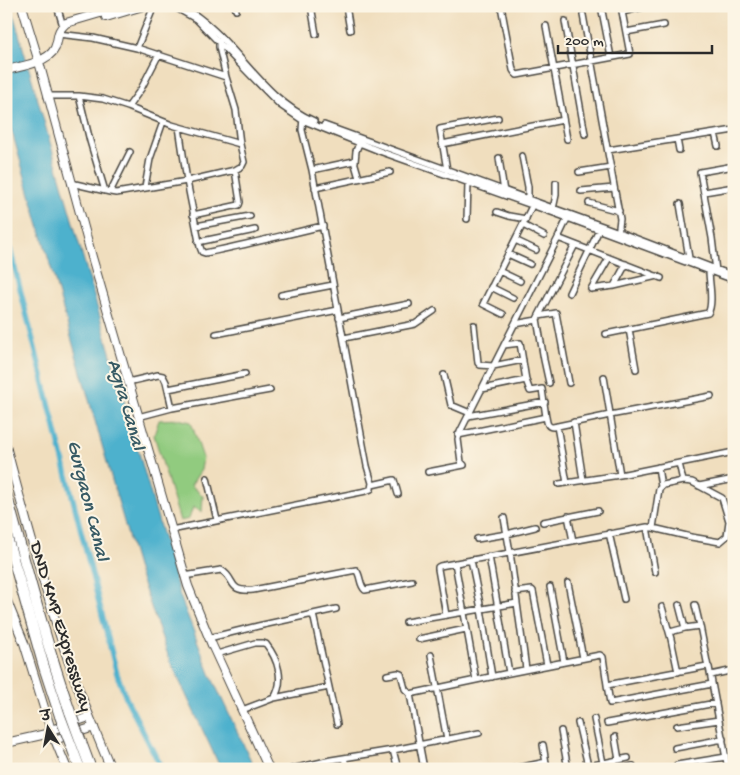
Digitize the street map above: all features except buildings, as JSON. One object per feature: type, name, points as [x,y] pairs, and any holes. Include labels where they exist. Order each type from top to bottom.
[{"type":"highway","name":"DND KMP Expressway","points":[[6,493],[46,637],[65,714]]},
{"type":"highway","name":"DND KMP Expressway","points":[[6,534],[38,648],[76,744],[91,769]]},
{"type":"highway","name":"DND KMP Expressway","points":[[76,744],[80,769]]},
{"type":"street","points":[[22,6],[35,63],[48,96],[71,183],[184,576],[216,654],[269,769]]},
{"type":"street","points":[[6,70],[35,63],[53,51],[61,29],[57,6]]},
{"type":"street","points":[[61,29],[66,24],[124,6]]},
{"type":"street","points":[[61,29],[143,6]]},
{"type":"street","points":[[137,48],[154,6]]},
{"type":"street","points":[[173,6],[196,19],[221,40]]},
{"type":"street","points":[[181,6],[199,17],[274,100],[292,114],[471,182],[686,259],[734,280]]},
{"type":"street","points":[[311,6],[316,34]]},
{"type":"street","points":[[346,6],[350,30]]},
{"type":"street","points":[[501,6],[517,75],[630,54],[621,9],[647,6]]},
{"type":"street","points":[[601,6],[611,57]]},
{"type":"street","points":[[583,14],[619,211],[618,235]]},
{"type":"street","points":[[565,21],[585,134]]},
{"type":"street","points":[[626,32],[664,25]]},
{"type":"street","points":[[546,26],[567,139]]},
{"type":"street","points":[[61,29],[159,54],[226,77]]},
{"type":"street","points":[[71,183],[107,192],[123,192],[187,181],[241,168],[243,165],[236,110],[219,47],[221,40]]},
{"type":"street","points":[[128,107],[141,89],[159,54]]},
{"type":"street","points":[[48,96],[79,96],[103,100],[128,107],[163,122],[240,144]]},
{"type":"street","points":[[79,96],[90,142],[107,192]]},
{"type":"street","points":[[171,530],[371,489],[372,485],[323,226],[302,130],[303,118]]},
{"type":"street","points":[[443,170],[441,128],[498,118]]},
{"type":"street","points":[[442,144],[563,120]]},
{"type":"street","points":[[145,187],[150,159],[163,122]]},
{"type":"street","points":[[179,127],[198,242],[202,252],[205,253],[323,226]]},
{"type":"street","points":[[608,150],[734,130]]},
{"type":"street","points":[[715,133],[718,146]]},
{"type":"street","points":[[677,139],[679,150]]},
{"type":"street","points":[[359,178],[355,162],[360,140]]},
{"type":"street","points":[[107,192],[130,152]]},
{"type":"street","points":[[522,156],[528,187],[528,199]]},
{"type":"street","points":[[499,158],[504,193]]},
{"type":"street","points":[[312,170],[355,162]]},
{"type":"street","points":[[716,271],[700,172],[734,166]]},
{"type":"street","points":[[579,172],[611,167]]},
{"type":"street","points":[[193,214],[239,205],[235,170]]},
{"type":"street","points":[[315,188],[390,172]]},
{"type":"street","points":[[467,220],[471,182]]},
{"type":"street","points":[[553,210],[556,183]]},
{"type":"street","points":[[704,192],[734,187]]},
{"type":"street","points":[[580,191],[614,188]]},
{"type":"street","points":[[504,193],[528,199],[533,203]]},
{"type":"street","points":[[503,314],[483,304],[533,203]]},
{"type":"street","points":[[589,203],[619,211]]},
{"type":"street","points":[[680,204],[686,259]]},
{"type":"street","points":[[498,212],[526,219]]},
{"type":"street","points":[[196,226],[250,216]]},
{"type":"street","points":[[568,216],[599,230],[618,235]]},
{"type":"street","points":[[428,472],[464,465],[461,462],[458,435],[568,216]]},
{"type":"street","points":[[523,225],[544,236]]},
{"type":"street","points":[[198,242],[256,230]]},
{"type":"street","points":[[569,293],[599,230]]},
{"type":"street","points":[[558,238],[659,277],[591,289],[609,258]]},
{"type":"street","points":[[515,240],[536,250]]},
{"type":"street","points":[[549,383],[538,318],[575,245]]},
{"type":"street","points":[[508,254],[530,264]]},
{"type":"street","points":[[686,259],[709,271],[734,276]]},
{"type":"street","points":[[614,286],[626,264]]},
{"type":"street","points":[[499,271],[520,281]]},
{"type":"street","points":[[606,334],[708,313],[711,304],[709,271]]},
{"type":"street","points":[[281,295],[333,285]]},
{"type":"street","points":[[491,287],[513,298]]},
{"type":"street","points":[[339,318],[409,304]]},
{"type":"street","points":[[216,334],[338,310]]},
{"type":"street","points":[[344,338],[415,324],[434,311]]},
{"type":"street","points":[[515,324],[556,313],[569,383]]},
{"type":"street","points":[[474,326],[478,363],[482,366],[493,366],[522,360]]},
{"type":"street","points":[[629,329],[636,369]]},
{"type":"street","points":[[504,345],[520,343],[526,380],[530,391],[542,389],[546,417],[550,427],[711,396]]},
{"type":"street","points":[[168,389],[245,374]]},
{"type":"street","points":[[128,382],[160,375],[165,378],[172,408]]},
{"type":"street","points":[[444,375],[451,405],[469,414],[545,402]]},
{"type":"street","points":[[604,377],[620,475]]},
{"type":"street","points":[[482,389],[526,380]]},
{"type":"street","points":[[138,417],[172,408],[270,390]]},
{"type":"street","points":[[458,435],[546,417]]},
{"type":"street","points":[[574,422],[582,480]]},
{"type":"street","points":[[557,426],[567,482]]},
{"type":"street","points":[[6,446],[26,522],[65,652],[112,769]]},
{"type":"street","points":[[559,484],[620,475],[734,452]]},
{"type":"street","points":[[680,463],[682,481]]},
{"type":"street","points":[[658,467],[662,487]]},
{"type":"street","points":[[207,478],[216,520]]},
{"type":"street","points":[[699,486],[734,479]]},
{"type":"street","points":[[372,485],[394,480],[398,494]]},
{"type":"street","points":[[446,615],[438,567],[610,533],[650,527],[720,542],[727,536],[729,521],[722,498],[692,482],[682,481],[659,489],[650,527],[656,572]]},
{"type":"street","points":[[543,522],[598,511]]},
{"type":"street","points":[[568,516],[573,540]]},
{"type":"street","points":[[504,518],[526,669]]},
{"type":"street","points":[[477,539],[535,527]]},
{"type":"street","points":[[610,533],[624,599]]},
{"type":"street","points":[[489,556],[509,673]]},
{"type":"street","points":[[471,560],[492,676]]},
{"type":"street","points":[[455,563],[476,680]]},
{"type":"street","points":[[184,576],[222,570],[236,589],[245,591],[356,570],[359,574],[361,585],[365,590],[412,581]]},
{"type":"street","points":[[568,583],[582,658]]},
{"type":"street","points":[[550,587],[564,662]]},
{"type":"street","points":[[515,592],[533,591],[547,665]]},
{"type":"street","points":[[6,599],[24,643],[49,732],[67,769]]},
{"type":"street","points":[[406,622],[517,603]]},
{"type":"street","points":[[679,605],[684,628]]},
{"type":"street","points":[[695,605],[711,675],[728,769]]},
{"type":"street","points":[[662,607],[670,632],[678,672]]},
{"type":"street","points":[[209,638],[336,609]]},
{"type":"street","points":[[313,614],[337,724]]},
{"type":"street","points":[[670,632],[700,626]]},
{"type":"street","points":[[419,639],[466,629]]},
{"type":"street","points":[[216,654],[255,643],[266,644],[277,665],[280,679],[279,689],[274,698]]},
{"type":"street","points":[[431,655],[447,740]]},
{"type":"street","points":[[410,694],[600,655],[602,656],[610,703],[712,684]]},
{"type":"street","points":[[607,685],[708,666]]},
{"type":"street","points":[[711,675],[734,670]]},
{"type":"street","points":[[387,675],[401,674],[405,689],[410,694],[424,769]]},
{"type":"street","points":[[242,710],[274,698],[329,688]]},
{"type":"street","points":[[607,723],[716,703]]},
{"type":"street","points":[[6,743],[49,732],[90,717]]},
{"type":"street","points":[[594,719],[603,763]]},
{"type":"street","points":[[677,726],[719,720]]},
{"type":"street","points":[[578,723],[588,766]]},
{"type":"street","points":[[54,740],[94,727]]},
{"type":"street","points":[[560,730],[568,769]]},
{"type":"street","points":[[292,769],[479,733]]},
{"type":"street","points":[[615,737],[619,760]]},
{"type":"street","points":[[675,748],[723,740]]},
{"type":"street","points":[[543,745],[547,769]]},
{"type":"street","points":[[393,750],[398,769]]},
{"type":"street","points":[[677,766],[726,757]]},
{"type":"street","points":[[344,758],[347,769]]},
{"type":"street","points":[[574,769],[628,758]]},
{"type":"street","points":[[513,769],[546,762]]},
{"type":"street","points":[[621,769],[633,766]]},
{"type":"green space","points":[[178,419],[191,422],[203,458],[201,470],[191,485],[203,496],[202,512],[193,507],[189,519],[180,521],[154,435],[159,420]]},
{"type":"water","points":[[6,6],[11,6],[180,596],[211,676],[255,769],[221,769],[170,661],[137,567],[6,111]]},
{"type":"waterway","name":"Gurgaon Canal","points":[[6,233],[117,674],[126,698],[162,769]]},
{"type":"water label","name":"Agra Canal","points":[[128,404]]}]
